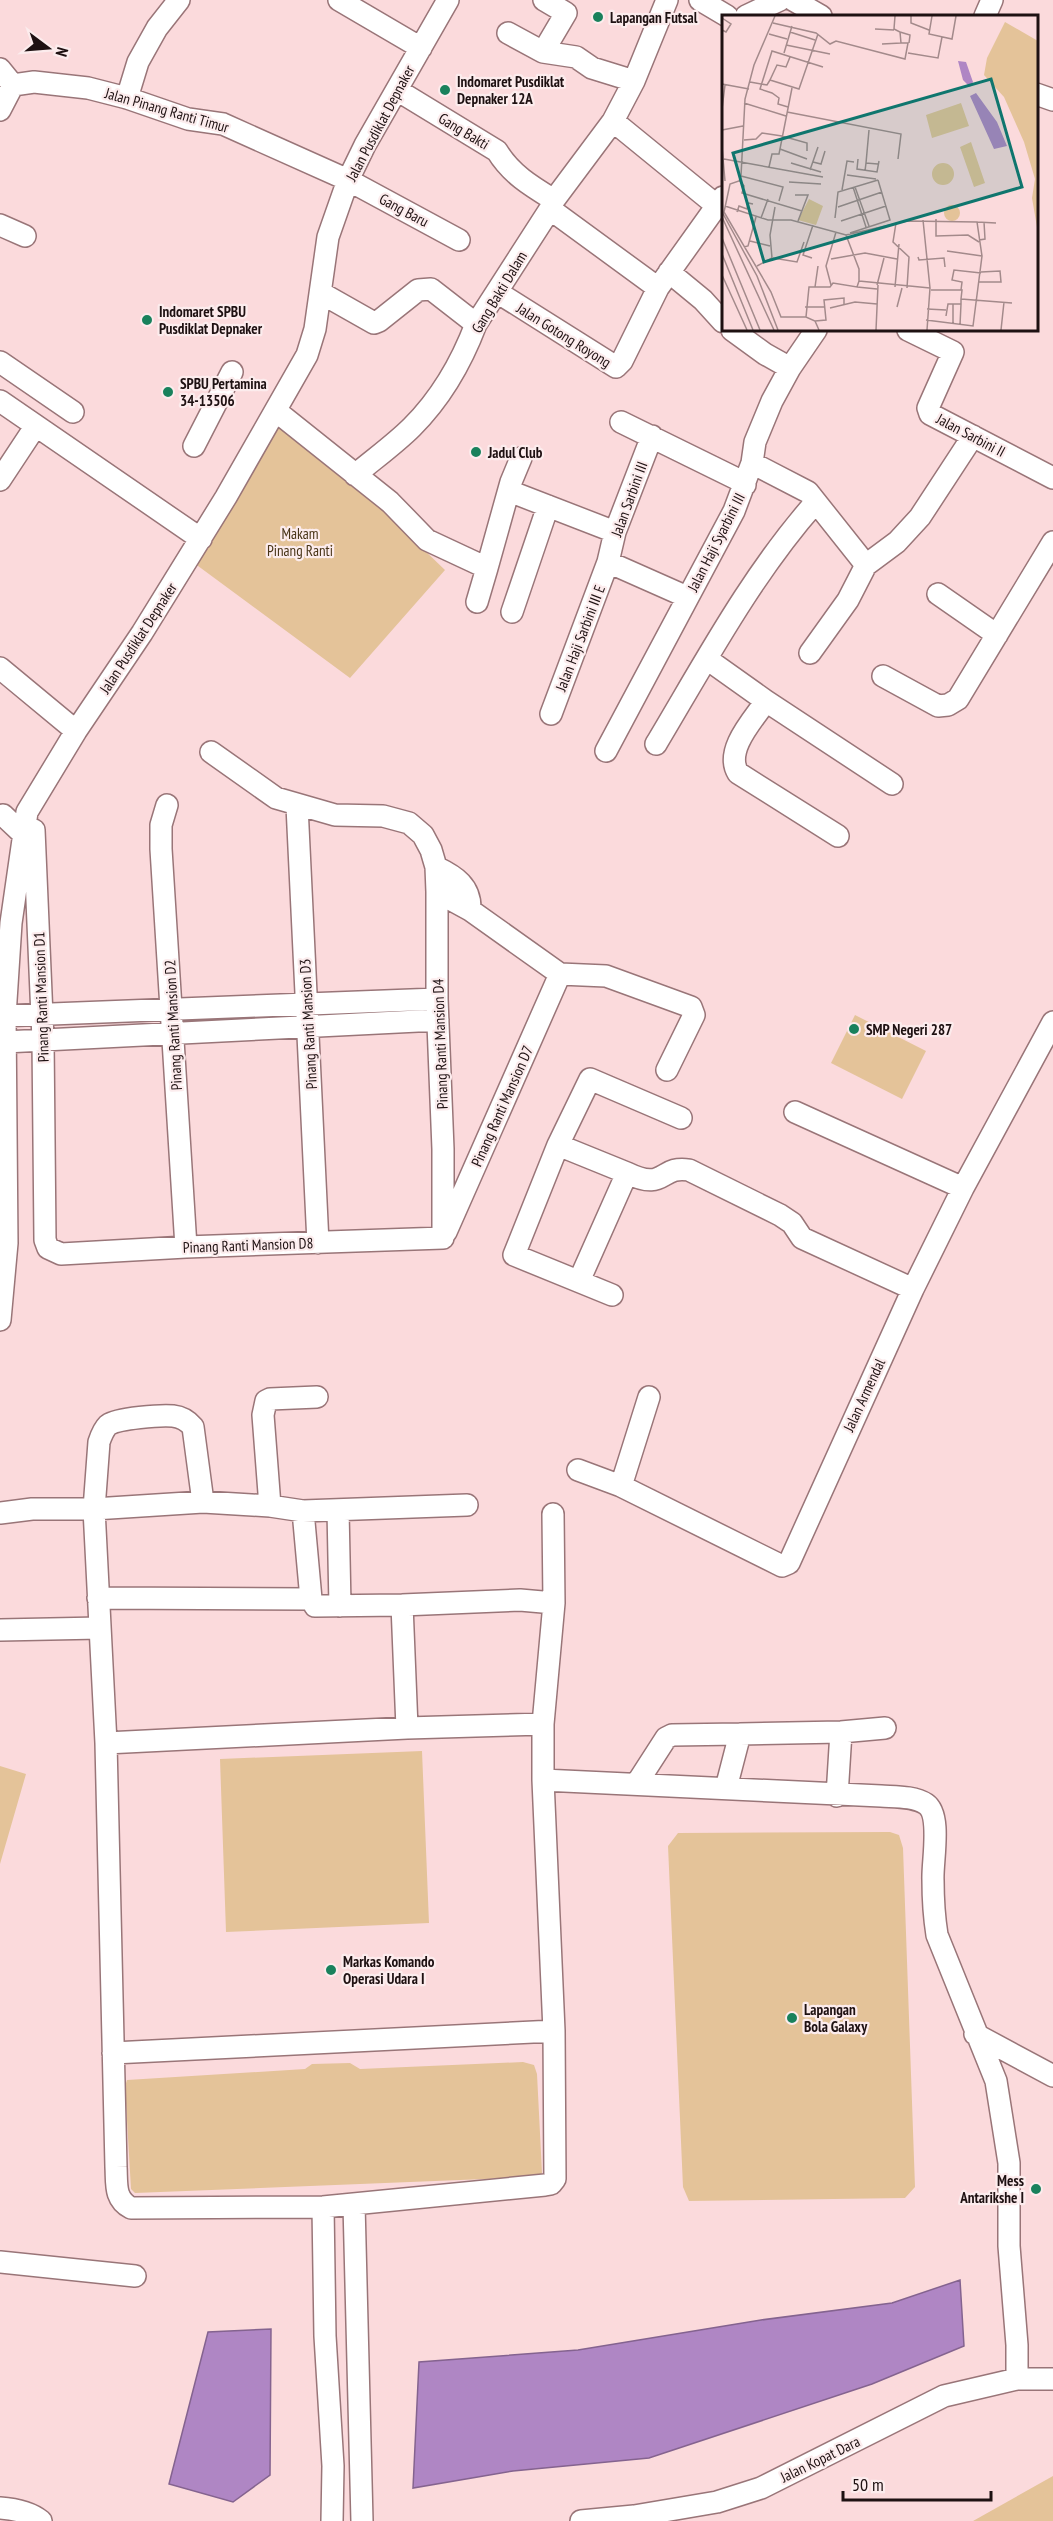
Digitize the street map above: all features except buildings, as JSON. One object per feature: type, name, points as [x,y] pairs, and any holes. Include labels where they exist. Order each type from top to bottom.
[{"type":"street","points":[[127,98],[138,62],[158,28],[180,0]]},
{"type":"street","points":[[339,0],[421,48]]},
{"type":"street","name":"Jalan Pusdiklat Depnaker","points":[[0,1320],[7,1243],[5,1042],[2,1016],[11,923],[27,812],[76,731],[200,540],[307,355],[315,329],[328,237],[348,180],[448,0]]},
{"type":"street","points":[[543,52],[566,13],[544,0]]},
{"type":"street","name":"Gang Bakti Dalam","points":[[355,475],[412,427],[434,402],[462,358],[476,324],[496,292],[552,205],[613,121],[634,81],[667,0]]},
{"type":"street","points":[[700,0],[725,15]]},
{"type":"street","points":[[748,15],[780,0]]},
{"type":"street","points":[[793,0],[819,15]]},
{"type":"street","points":[[985,15],[992,0]]},
{"type":"street","points":[[508,33],[543,52],[576,57],[592,68],[634,81]]},
{"type":"street","name":"Jalan Pinang Ranti Timur","points":[[0,110],[6,77],[88,88],[127,98],[188,119],[223,124],[348,180]]},
{"type":"street","name":"Gang Bakti","points":[[397,90],[497,151],[507,167],[552,205]]},
{"type":"street","points":[[1038,95],[1053,100]]},
{"type":"street","name":"Jalan Gotong Royong","points":[[496,292],[616,368],[622,361],[664,280],[720,201],[613,121]]},
{"type":"street","name":"Gang Baru","points":[[348,180],[459,240]]},
{"type":"street","points":[[552,205],[664,280],[703,300],[722,321]]},
{"type":"street","points":[[0,225],[25,236]]},
{"type":"street","points":[[321,293],[374,322],[418,290],[431,289],[476,324]]},
{"type":"street","points":[[735,332],[765,354],[790,368]]},
{"type":"street","name":"Jalan Haji Syarbini III","points":[[606,751],[727,526],[752,463],[761,423],[790,368],[815,332]]},
{"type":"street","name":"Jalan Sarbini II","points":[[912,332],[953,352],[928,411],[1053,478]]},
{"type":"street","points":[[0,362],[74,412]]},
{"type":"street","points":[[194,446],[232,372]]},
{"type":"street","points":[[0,401],[200,540]]},
{"type":"street","points":[[276,411],[390,502],[427,540],[487,568]]},
{"type":"street","points":[[621,422],[745,484]]},
{"type":"street","points":[[0,480],[35,427]]},
{"type":"street","name":"Jalan Sarbini III","points":[[608,562],[615,532],[652,436]]},
{"type":"street","points":[[810,653],[848,600],[866,566],[897,542],[920,517],[973,436]]},
{"type":"street","points":[[477,602],[509,491],[521,458]]},
{"type":"street","points":[[752,463],[808,492],[866,566]]},
{"type":"street","points":[[509,491],[615,532]]},
{"type":"street","points":[[656,744],[777,550],[815,503]]},
{"type":"street","points":[[512,612],[548,506]]},
{"type":"street","points":[[883,676],[938,706],[948,705],[958,699],[1053,542]]},
{"type":"street","points":[[608,562],[687,597]]},
{"type":"street","name":"Jalan Haji Sarbini III E","points":[[551,714],[608,562]]},
{"type":"street","points":[[938,594],[997,635]]},
{"type":"street","points":[[707,659],[892,784]]},
{"type":"street","points":[[0,668],[76,731]]},
{"type":"street","points":[[766,701],[741,738],[734,757],[734,766],[738,772],[838,836]]},
{"type":"street","points":[[211,752],[276,798],[297,806],[335,815],[383,816],[409,823],[423,835],[433,859],[462,884],[469,896],[470,910]]},
{"type":"street","name":"Pinang Ranti Mansion D1","points":[[53,1252],[48,1248],[45,1240],[43,1040],[34,831],[42,811],[71,766],[71,762],[63,753]]},
{"type":"street","name":"Pinang Ranti Mansion D2","points":[[167,805],[161,825],[161,849],[186,1247]]},
{"type":"street","name":"Pinang Ranti Mansion D3","points":[[297,806],[318,1243]]},
{"type":"street","points":[[2,815],[27,812]]},
{"type":"street","points":[[2,815],[23,834]]},
{"type":"street","name":"Pinang Ranti Mansion D4","points":[[433,859],[437,892],[443,1238]]},
{"type":"street","points":[[437,892],[470,910],[560,974],[606,976],[691,1007],[694,1014],[667,1070]]},
{"type":"street","name":"Pinang Ranti Mansion D7","points":[[443,1238],[560,974]]},
{"type":"street","points":[[2,1016],[307,1004],[438,1009]]},
{"type":"street","points":[[5,1042],[308,1026],[438,1009]]},
{"type":"street","name":"Jalan Armendal","points":[[578,1470],[621,1486],[786,1566],[913,1289],[963,1188],[1053,1022]]},
{"type":"street","points":[[612,1295],[514,1255],[558,1145],[590,1079],[681,1118]]},
{"type":"street","points":[[795,1112],[963,1188]]},
{"type":"street","points":[[558,1145],[642,1180],[656,1180],[679,1168],[689,1170],[780,1215],[792,1223],[802,1238],[913,1289]]},
{"type":"street","points":[[443,1149],[477,1163]]},
{"type":"street","points":[[579,1281],[627,1173]]},
{"type":"street","name":"Pinang Ranti Mansion D8","points":[[53,1252],[61,1254],[443,1238]]},
{"type":"street","points":[[270,1506],[264,1415],[266,1401],[317,1397]]},
{"type":"street","points":[[621,1486],[649,1397]]},
{"type":"street","points":[[203,1502],[193,1427],[188,1420],[173,1416],[117,1421],[103,1432],[99,1442],[94,1509],[106,1743],[117,2187],[122,2203],[131,2208],[322,2207],[551,2184],[555,2172],[554,2031],[543,1780],[543,1724],[554,1603],[554,1514]]},
{"type":"street","points":[[0,1513],[32,1509],[94,1509],[203,1502],[270,1506],[303,1511],[467,1505]]},
{"type":"street","points":[[338,1510],[340,1606]]},
{"type":"street","points":[[303,1511],[312,1599],[315,1606],[520,1600],[554,1603]]},
{"type":"street","points":[[98,1598],[312,1599]]},
{"type":"street","points":[[402,1605],[407,1728]]},
{"type":"street","points":[[0,1630],[100,1628]]},
{"type":"street","points":[[106,1743],[407,1728],[543,1724]]},
{"type":"street","points":[[638,1784],[666,1737],[672,1735],[841,1732],[885,1728]]},
{"type":"street","points":[[837,1796],[841,1732]]},
{"type":"street","points":[[726,1788],[740,1734]]},
{"type":"street","points":[[543,1780],[916,1799],[928,1804],[933,1815],[935,1831],[932,1876],[937,1935],[958,1984],[975,2034],[996,2081],[1003,2118],[1009,2163],[1009,2246],[1017,2345],[1017,2379]]},
{"type":"street","points":[[113,2053],[554,2031]]},
{"type":"street","points":[[975,2034],[1053,2076]]},
{"type":"street","points":[[354,2204],[362,2521]]},
{"type":"street","points":[[322,2207],[325,2336],[333,2466],[332,2521]]},
{"type":"street","points":[[0,2262],[135,2276]]},
{"type":"street","name":"Jalan Kopat Dara","points":[[581,2521],[634,2516],[717,2502],[761,2488],[944,2396],[1017,2379],[1053,2379]]},
{"type":"street","points":[[0,2508],[35,2516],[41,2521]]},
{"type":"green space","name":"Makam Pinang Ranti","points":[[285,416],[445,570],[350,678],[194,563]]},
{"type":"green space","points":[[855,1015],[926,1051],[902,1099],[831,1063]]},
{"type":"green space","points":[[422,1751],[429,1923],[226,1932],[220,1759]]},
{"type":"green space","points":[[0,1766],[26,1774],[0,1864]]},
{"type":"green space","name":"Lapangan Bola Galaxy","points":[[890,1832],[899,1835],[903,1848],[915,2187],[905,2198],[689,2201],[683,2187],[668,1846],[678,1833]]},
{"type":"green space","points":[[523,2062],[534,2065],[537,2074],[542,2173],[536,2177],[135,2193],[131,2189],[125,2086],[127,2080],[305,2069],[312,2064],[350,2063],[360,2069]]},
{"type":"green space","points":[[1053,2476],[1053,2521],[973,2521]]},
{"type":"shaded area","points":[[960,2280],[964,2346],[872,2384],[649,2458],[513,2471],[413,2488],[419,2362],[578,2350],[761,2320],[892,2303]]},
{"type":"shaded area","points":[[271,2329],[270,2475],[233,2502],[169,2484],[208,2332]]},
{"type":"place","name":"Lapangan Futsal","points":[[598,17]]},
{"type":"place","name":"Indomaret Pusdiklat Depnaker 12A","points":[[445,90]]},
{"type":"place","name":"Indomaret SPBU Pusdiklat Depnaker","points":[[147,320]]},
{"type":"place","name":"SPBU Pertamina 34-13506","points":[[168,392]]},
{"type":"place","name":"Jadul Club","points":[[476,452]]},
{"type":"place","name":"SMP Negeri 287","points":[[854,1029]]},
{"type":"place","name":"Markas Komando Operasi Udara I","points":[[331,1970]]},
{"type":"place","name":"Lapangan Bola Galaxy","points":[[792,2018]]},
{"type":"place","name":"Mess Antarikshe I","points":[[1036,2189]]}]
